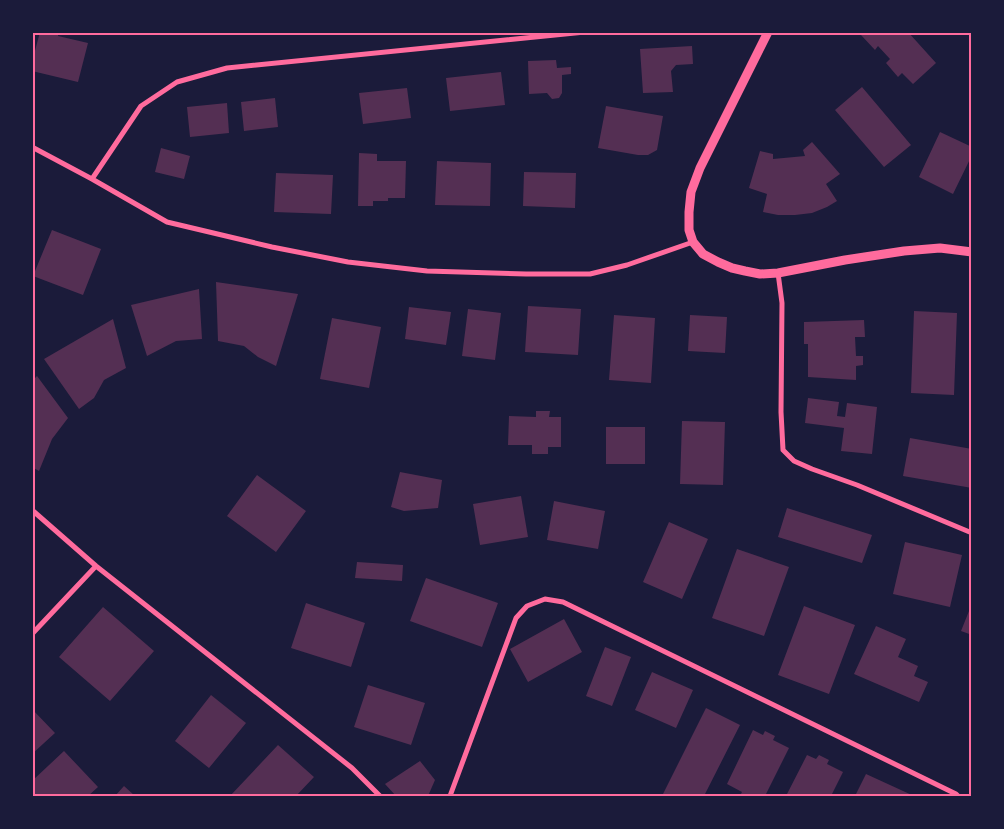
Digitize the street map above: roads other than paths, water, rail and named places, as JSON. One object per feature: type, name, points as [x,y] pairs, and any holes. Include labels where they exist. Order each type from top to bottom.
[{"type":"street","points":[[92,179],[141,106],[177,82],[227,68],[585,32]]},
{"type":"street","points":[[768,32],[700,168],[691,192],[689,230],[693,242],[703,254],[732,268],[760,274],[778,273],[904,251],[940,248],[972,252]]},
{"type":"street","points":[[32,147],[167,222],[272,247],[339,260],[427,271],[590,274],[627,265],[693,242]]},
{"type":"street","points":[[778,273],[782,303],[781,412],[783,450],[794,462],[972,532]]},
{"type":"street","points":[[32,510],[96,566],[352,768],[380,796]]},
{"type":"street","points":[[32,634],[96,566]]},
{"type":"street","points":[[450,796],[516,618],[527,606],[545,599],[563,602],[958,796]]}]
